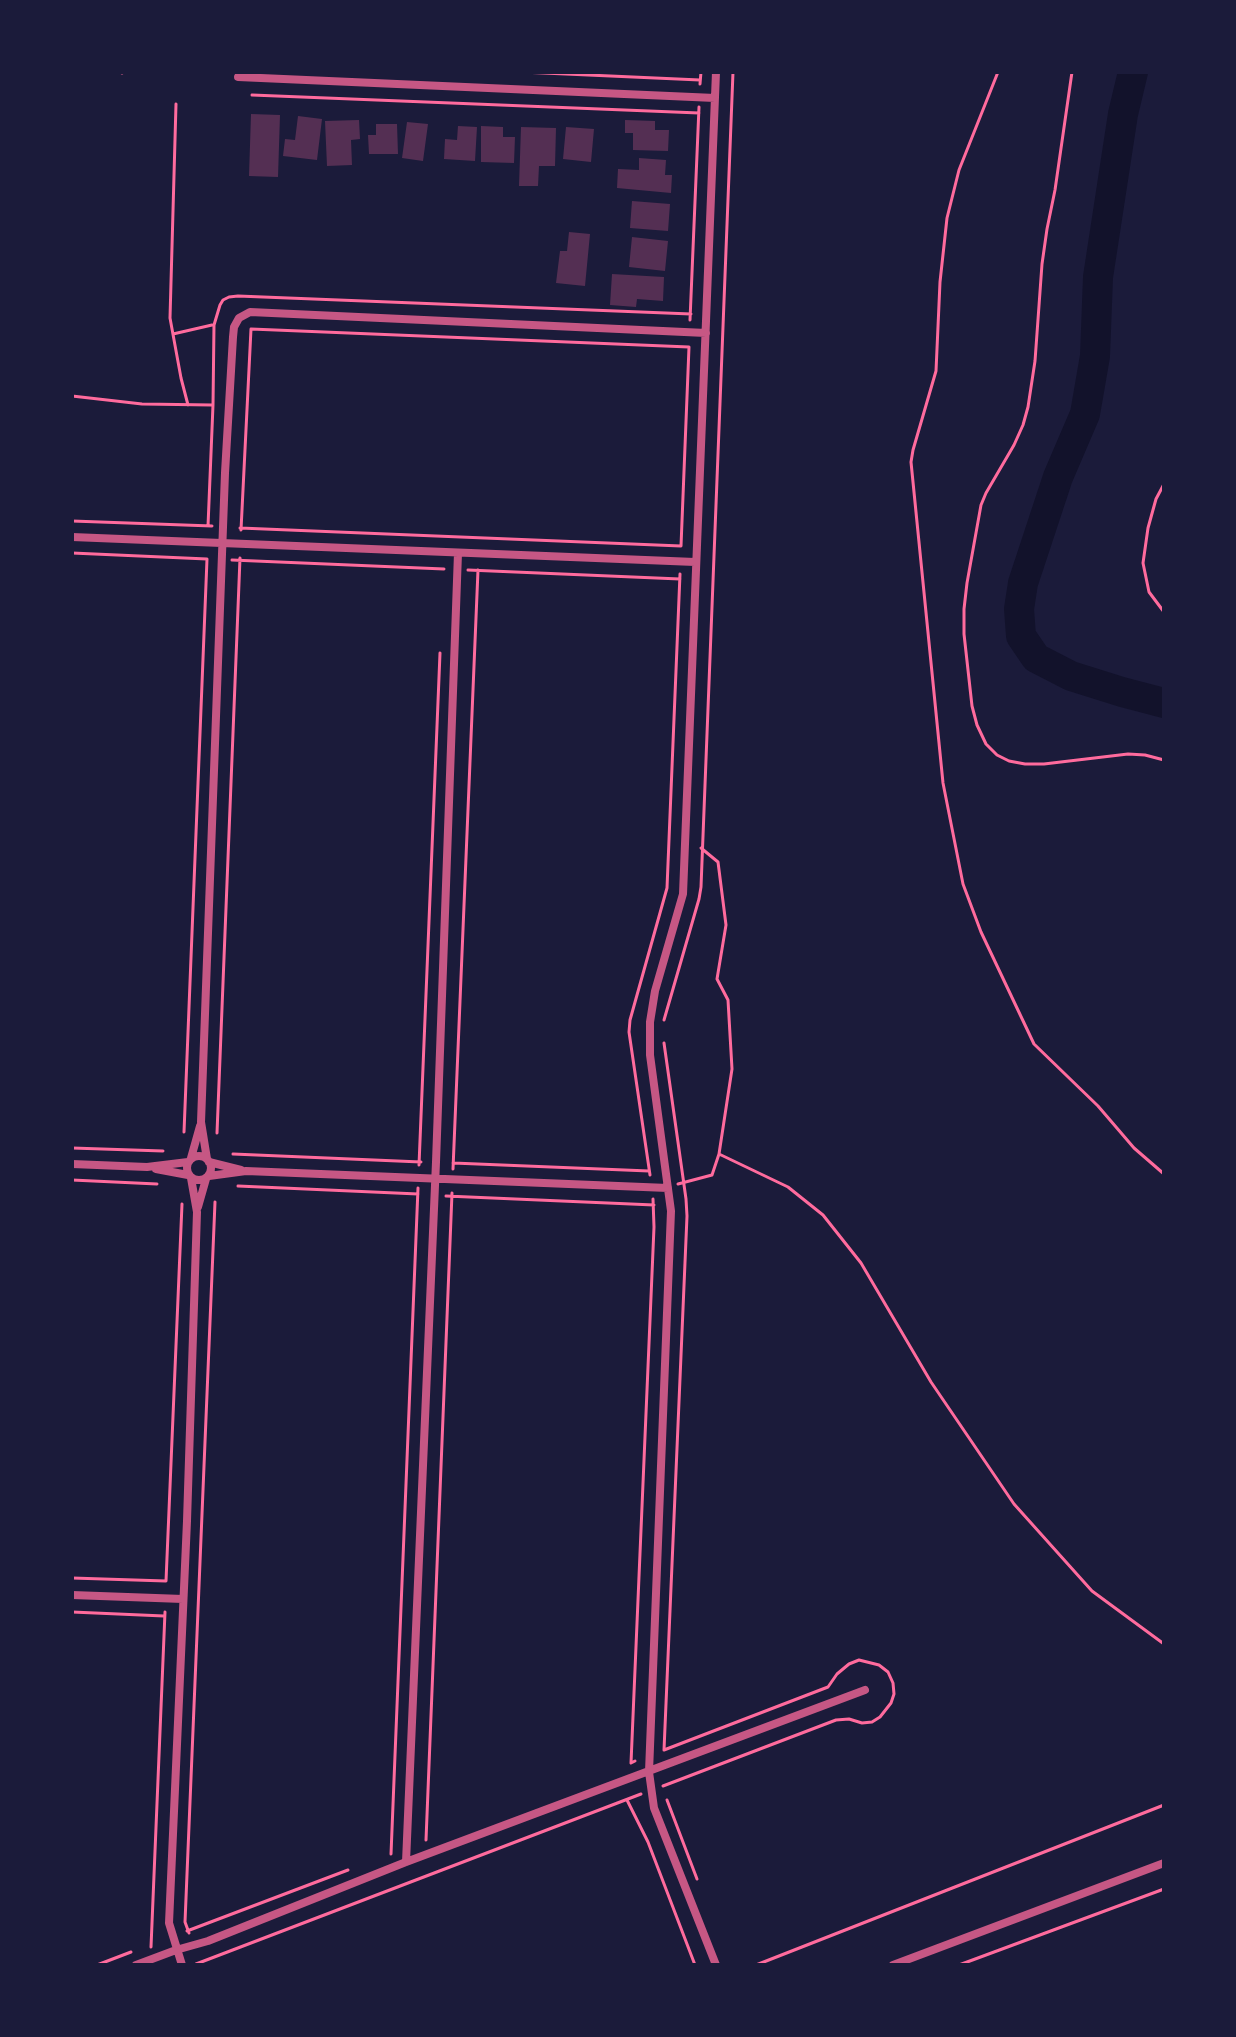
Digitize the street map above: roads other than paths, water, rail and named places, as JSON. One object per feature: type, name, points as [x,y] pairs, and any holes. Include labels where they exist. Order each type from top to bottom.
[{"type":"street","points":[[716,72],[683,894],[655,991],[650,1022],[650,1055],[671,1211],[649,1772],[654,1808],[716,1965]]},
{"type":"street","points":[[238,77],[715,98]]},
{"type":"street","points":[[197,1212],[211,1169],[201,1122],[223,527],[233,337],[239,318],[250,312],[706,333]]},
{"type":"street","points":[[72,537],[695,562]]},
{"type":"street","points":[[406,1862],[436,1178],[458,553]]},
{"type":"street","points":[[182,1965],[169,1923],[197,1212],[186,1169],[201,1122]]},
{"type":"street","points":[[147,1167],[199,1156],[246,1171]]},
{"type":"street","points":[[72,1164],[147,1167],[198,1181],[246,1171],[668,1188]]},
{"type":"street","points":[[72,1595],[183,1599]]},
{"type":"street","points":[[136,1965],[208,1941],[406,1862],[865,1690]]},
{"type":"street","points":[[893,1965],[1164,1863]]},
{"type":"waterway","points":[[1133,72],[1123,114],[1098,277],[1095,356],[1085,414],[1058,477],[1023,583],[1019,609],[1021,636],[1036,658],[1071,676],[1164,703]]}]
